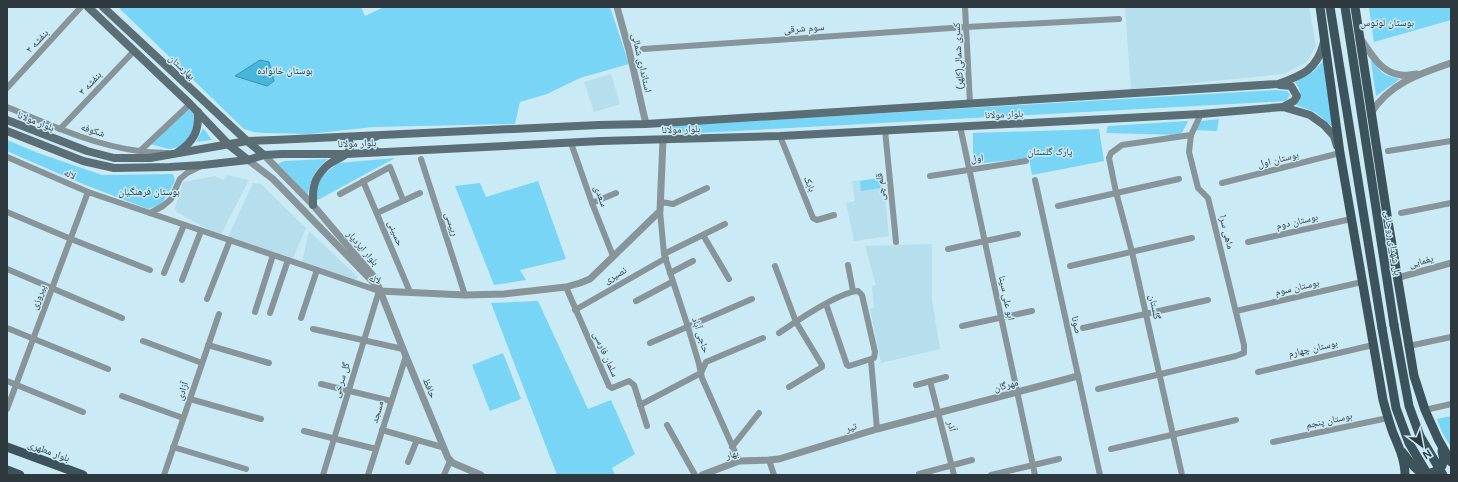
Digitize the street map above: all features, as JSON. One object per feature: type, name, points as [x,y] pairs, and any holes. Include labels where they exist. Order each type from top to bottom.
[{"type":"main road","name":"بهارستان","points":[[88,7],[190,104],[229,145],[248,160]]},
{"type":"main road","name":"بهارستان","points":[[103,7],[247,142],[264,155]]},
{"type":"main road","points":[[1320,7],[1340,153],[1373,345],[1383,400],[1400,449],[1405,475]]},
{"type":"main road","points":[[1330,7],[1396,408],[1409,443],[1428,475]]},
{"type":"main road","name":"پل شهدای روحانی","points":[[1345,7],[1394,325],[1409,406],[1420,436],[1443,475]]},
{"type":"main road","points":[[1355,7],[1370,113],[1416,382],[1425,410],[1438,439],[1451,462]]},
{"type":"main road","name":"بلوار مولانا","points":[[7,120],[87,151],[114,158],[150,158],[247,142],[646,124],[1278,84],[1297,77],[1312,67],[1321,53],[1325,39]]},
{"type":"main road","points":[[1278,84],[1291,86],[1297,96],[1294,101],[1283,107]]},
{"type":"main road","name":"بلوار مولانا","points":[[7,131],[83,160],[114,168],[203,166],[248,160],[264,155],[346,154],[571,143],[780,136],[1201,114],[1283,107],[1310,115],[1324,125],[1334,136],[1340,153]]},
{"type":"main road","points":[[177,153],[195,136],[199,125],[198,112]]},
{"type":"main road","points":[[377,136],[371,139],[369,146],[378,152]]},
{"type":"main road","points":[[313,205],[312,189],[318,176],[328,165],[346,154],[349,150],[349,141],[343,137]]},
{"type":"main road","points":[[1400,449],[1419,471],[1425,474],[1429,473],[1441,468],[1444,463],[1438,439]]},
{"type":"main road","name":"بلوار مطهری","points":[[7,448],[82,475]]},
{"type":"main road","points":[[52,464],[73,475]]},
{"type":"main road","points":[[7,470],[20,475]]},
{"type":"street","name":"بنفشه ۲","points":[[7,88],[81,7]]},
{"type":"street","name":"استانداری شمالی","points":[[617,7],[629,50],[646,124]]},
{"type":"street","name":"کسری شمالی(کلهر)","points":[[965,7],[970,104]]},
{"type":"street","name":"سوم شرقی","points":[[643,49],[966,27],[1119,19]]},
{"type":"street","points":[[1359,36],[1377,62],[1387,71],[1401,75],[1421,74]]},
{"type":"street","name":"بنفشه ۳","points":[[60,129],[134,51]]},
{"type":"street","points":[[1370,113],[1388,92],[1403,82],[1451,63]]},
{"type":"street","points":[[140,151],[190,104]]},
{"type":"street","name":"شکوفه","points":[[7,107],[60,129],[105,144],[140,151],[177,153]]},
{"type":"street","name":"ماهی سرا","points":[[1160,374],[1236,356],[1244,353],[1245,349],[1208,198],[1198,188],[1189,152],[1191,135],[1201,114]]},
{"type":"street","name":"ابو علی سینا","points":[[960,126],[1035,475]]},
{"type":"street","name":"قلم چی","points":[[885,130],[896,242]]},
{"type":"street","name":"گلستان","points":[[1182,475],[1132,252],[1116,192],[1110,158],[1111,153],[1118,147],[1191,135]]},
{"type":"street","name":"بابک","points":[[780,136],[813,218],[817,220],[834,215]]},
{"type":"street","points":[[660,211],[663,140]]},
{"type":"street","points":[[1388,151],[1451,141]]},
{"type":"street","name":"سعدی","points":[[571,143],[592,203],[613,256]]},
{"type":"street","name":"بوستان اول","points":[[1222,183],[1340,153]]},
{"type":"street","name":"بلوار ایزدیار","points":[[264,155],[313,205],[375,278],[379,291]]},
{"type":"street","name":"لاله","points":[[7,157],[88,192],[379,291],[465,295],[504,294],[566,287],[590,278],[660,211]]},
{"type":"street","name":"رییسی","points":[[421,159],[465,295]]},
{"type":"street","name":"بلوار ایزدیار","points":[[248,160],[273,180],[372,281],[379,291]]},
{"type":"street","name":"اول","points":[[930,176],[1026,161]]},
{"type":"street","points":[[150,213],[163,206],[171,199],[180,179],[187,173],[203,166]]},
{"type":"street","points":[[340,194],[390,167],[403,200]]},
{"type":"street","points":[[1058,206],[1179,179]]},
{"type":"street","name":"صونا","points":[[1035,180],[1100,475]]},
{"type":"street","name":"حسینی","points":[[363,181],[410,292]]},
{"type":"street","points":[[661,202],[674,204],[707,188]]},
{"type":"street","name":"پیروزی","points":[[7,410],[88,192]]},
{"type":"street","points":[[377,213],[420,193]]},
{"type":"street","points":[[592,203],[616,194]]},
{"type":"street","points":[[1401,212],[1451,203]]},
{"type":"street","name":"حاجی آباد","points":[[660,211],[665,256],[672,282],[700,364],[701,373],[739,461]]},
{"type":"street","points":[[7,212],[150,270]]},
{"type":"street","name":"بوستان دوم","points":[[1248,242],[1351,219]]},
{"type":"street","points":[[665,256],[725,224]]},
{"type":"street","points":[[164,273],[184,225]]},
{"type":"street","points":[[182,280],[201,231]]},
{"type":"street","points":[[948,249],[1018,234]]},
{"type":"street","points":[[703,235],[729,279]]},
{"type":"street","points":[[1070,266],[1192,238]]},
{"type":"street","points":[[207,299],[230,240]]},
{"type":"street","points":[[255,312],[273,255]]},
{"type":"street","name":"نصیری","points":[[575,310],[665,256]]},
{"type":"street","points":[[270,313],[288,260]]},
{"type":"street","points":[[670,272],[693,261]]},
{"type":"street","name":"یغمایی","points":[[1397,278],[1451,263]]},
{"type":"street","points":[[775,266],[796,322],[822,365],[822,368],[789,387]]},
{"type":"street","points":[[848,266],[853,291]]},
{"type":"street","points":[[7,269],[122,318]]},
{"type":"street","points":[[302,318],[317,270]]},
{"type":"street","points":[[636,301],[672,282]]},
{"type":"street","name":"بوستان سوم","points":[[1236,311],[1362,282]]},
{"type":"street","name":"سلمان فارسی","points":[[566,287],[609,386],[612,388],[629,381],[631,382],[634,386],[647,426]]},
{"type":"street","name":"گل سرخی","points":[[322,475],[379,291]]},
{"type":"street","name":"حافظ","points":[[379,291],[442,447],[450,460]]},
{"type":"street","points":[[778,333],[826,304],[853,291],[858,291],[862,295],[875,352],[874,358],[849,366],[846,364],[826,304]]},
{"type":"street","points":[[650,343],[752,299]]},
{"type":"street","points":[[1083,328],[1208,300]]},
{"type":"street","points":[[962,326],[1032,311]]},
{"type":"street","name":"آزادی","points":[[164,475],[219,314]]},
{"type":"street","points":[[7,328],[108,369]]},
{"type":"street","points":[[313,329],[364,340],[404,352]]},
{"type":"street","points":[[1409,346],[1451,336]]},
{"type":"street","points":[[640,405],[701,373],[706,362],[763,338]]},
{"type":"street","points":[[143,341],[202,363]]},
{"type":"street","points":[[208,345],[269,363]]},
{"type":"street","name":"بوستان چهارم","points":[[1258,372],[1373,345]]},
{"type":"street","name":"مسجد","points":[[368,475],[391,401],[404,352]]},
{"type":"street","points":[[871,360],[877,429]]},
{"type":"street","points":[[1098,389],[1160,374]]},
{"type":"street","name":"مهرگان","points":[[939,413],[1078,376]]},
{"type":"street","points":[[916,384],[946,377]]},
{"type":"street","points":[[7,381],[83,412]]},
{"type":"street","name":"آذر","points":[[930,381],[954,475]]},
{"type":"street","points":[[321,384],[391,401]]},
{"type":"street","points":[[122,396],[183,418]]},
{"type":"street","points":[[190,399],[262,419]]},
{"type":"street","points":[[1425,410],[1451,404]]},
{"type":"street","points":[[732,447],[759,413]]},
{"type":"street","name":"تیر","points":[[769,460],[939,413]]},
{"type":"street","name":"بوستان پنجم","points":[[1273,442],[1388,418]]},
{"type":"street","points":[[1111,449],[1236,420]]},
{"type":"street","points":[[668,425],[695,475]]},
{"type":"street","points":[[382,430],[442,447]]},
{"type":"street","points":[[304,431],[376,449]]},
{"type":"street","points":[[408,462],[417,440]]},
{"type":"street","points":[[173,447],[246,469]]},
{"type":"street","points":[[991,475],[1059,459]]},
{"type":"street","points":[[444,475],[450,460],[481,475]]},
{"type":"street","points":[[769,460],[774,475]]},
{"type":"street","name":"بهار","points":[[702,475],[739,461],[769,460]]},
{"type":"street","points":[[920,474],[972,460]]},
{"type":"shaded area","points":[[1125,7],[1309,7],[1316,46],[1307,62],[1284,74],[1131,89]]},
{"type":"shaded area","points":[[260,60],[269,62],[274,81],[267,86],[235,76]]},
{"type":"shaded area","points":[[611,74],[620,104],[594,112],[584,82]]},
{"type":"shaded area","points":[[227,175],[249,180],[220,236],[177,212],[175,208],[183,182],[216,176],[224,180]]},
{"type":"shaded area","points":[[883,178],[889,236],[854,241],[846,203],[855,201],[852,181]]},
{"type":"shaded area","points":[[253,183],[261,184],[306,228],[293,258],[228,237]]},
{"type":"shaded area","points":[[309,231],[358,277],[356,280],[302,262]]},
{"type":"shaded area","points":[[932,244],[932,300],[940,349],[881,363],[870,309],[874,308],[872,286],[876,285],[865,246]]},
{"type":"green space","name":"بوستان خانواده","points":[[118,7],[361,7],[365,16],[384,7],[610,7],[629,64],[580,78],[547,94],[520,102],[515,124],[373,127],[309,134],[254,132],[244,129]]},
{"type":"green space","name":"بوستان لوتوس","points":[[1369,7],[1451,7],[1451,20],[1374,42]]},
{"type":"green space","points":[[1325,59],[1335,129],[1315,112],[1296,105],[1300,94],[1295,82],[1313,72]]},
{"type":"green space","points":[[1372,60],[1383,73],[1400,79],[1376,96],[1371,61]]},
{"type":"green space","points":[[1275,90],[1287,91],[1290,95],[1286,101],[680,134],[666,133],[662,131],[662,128],[665,126]]},
{"type":"green space","points":[[188,109],[193,112],[195,117],[192,134],[179,147],[169,149],[150,144]]},
{"type":"green space","points":[[1219,119],[1217,131],[1195,130],[1201,121]]},
{"type":"green space","points":[[1188,121],[1181,135],[1106,133],[1108,126]]},
{"type":"green space","points":[[203,128],[212,140],[196,142]]},
{"type":"green space","name":"پارک گلستان","points":[[1099,129],[1104,161],[1032,175],[1029,158],[973,164],[973,133]]},
{"type":"green space","name":"بوستان فرهنگیان","points":[[7,140],[38,153],[102,175],[173,174],[175,181],[162,204],[148,209],[83,184],[7,151]]},
{"type":"green space","points":[[395,158],[314,202],[314,190],[322,176],[338,163]]},
{"type":"green space","points":[[328,159],[319,167],[314,175],[310,183],[308,195],[278,164],[284,161]]},
{"type":"green space","points":[[880,178],[881,188],[861,191],[860,181]]},
{"type":"green space","points":[[538,181],[566,259],[520,270],[526,280],[494,285],[455,186],[480,183],[486,197]]},
{"type":"green space","points":[[538,301],[588,409],[611,400],[635,454],[612,468],[615,475],[557,475],[491,303]]},
{"type":"green space","points":[[503,353],[521,399],[490,411],[472,365]]},
{"type":"green space","points":[[1451,416],[1451,447],[1442,432],[1437,419]]}]
